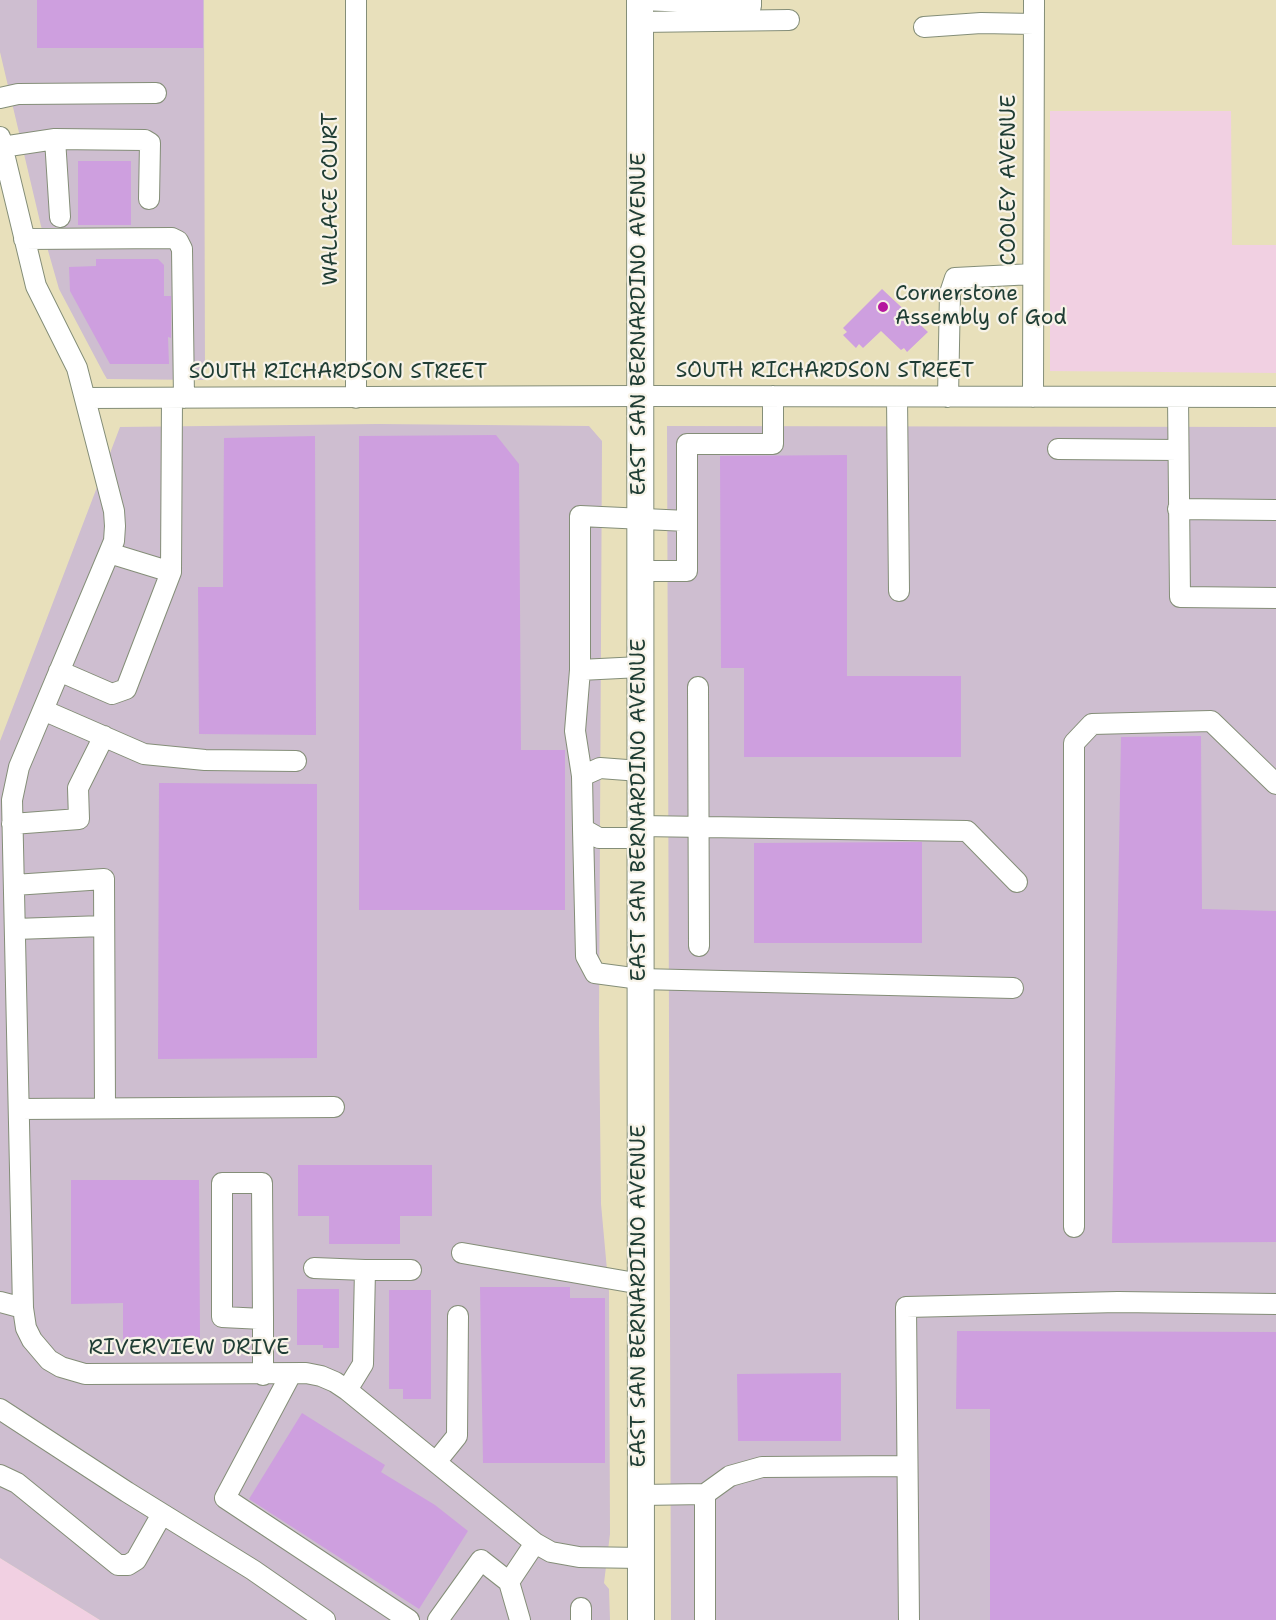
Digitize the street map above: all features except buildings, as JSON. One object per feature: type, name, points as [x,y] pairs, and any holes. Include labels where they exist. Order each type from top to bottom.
[{"type":"main road","name":"EAST SAN BERNARDINO AVENUE","points":[[640,7],[641,1620]]},
{"type":"street","name":"WALLACE COURT","points":[[356,0],[356,398]]},
{"type":"street","points":[[640,7],[690,2],[704,5],[751,6],[751,0]]},
{"type":"street","name":"COOLEY AVENUE","points":[[1033,397],[1034,0]]},
{"type":"street","points":[[640,7],[789,20]]},
{"type":"street","points":[[924,27],[981,23],[1034,24]]},
{"type":"street","points":[[0,98],[18,94],[156,93]]},
{"type":"street","points":[[1,142],[55,139],[145,140],[150,144],[149,199]]},
{"type":"street","points":[[55,139],[60,217]]},
{"type":"street","name":"RIVERVIEW DRIVE","points":[[1,142],[36,286],[74,359],[114,511],[114,541],[13,786],[23,1308],[26,1328],[32,1340],[49,1360],[73,1372],[99,1375],[306,1373],[321,1376],[347,1390],[550,1552],[568,1556],[641,1558]]},
{"type":"street","points":[[24,240],[172,238],[178,241],[182,249],[171,572],[126,689],[112,694],[60,671]]},
{"type":"street","points":[[948,397],[950,292],[955,278],[1033,274]]},
{"type":"street","points":[[640,571],[687,571],[687,444],[773,444],[773,396]]},
{"type":"street","points":[[897,397],[899,591]]},
{"type":"street","points":[[1178,397],[1180,597],[1276,598]]},
{"type":"street","name":"SOUTH RICHARDSON STREET","points":[[85,398],[1276,397]]},
{"type":"street","points":[[1058,449],[1178,450]]},
{"type":"street","points":[[1178,509],[1276,510]]},
{"type":"street","points":[[687,521],[579,516],[579,670],[575,731],[582,777],[586,956],[595,973],[640,979],[1013,988]]},
{"type":"street","points":[[109,553],[171,572]]},
{"type":"street","points":[[579,670],[640,667]]},
{"type":"street","points":[[698,687],[699,946]]},
{"type":"street","points":[[43,710],[144,754],[205,760],[296,761]]},
{"type":"street","points":[[1074,1227],[1074,743],[1092,724],[1211,721],[1276,784]]},
{"type":"street","points":[[12,824],[79,819],[78,788],[104,736]]},
{"type":"street","points":[[582,777],[600,768],[640,771]]},
{"type":"street","points":[[583,828],[599,838],[699,827],[967,831],[1017,882]]},
{"type":"street","points":[[14,885],[104,879],[105,1107]]},
{"type":"street","points":[[15,928],[104,926]]},
{"type":"street","points":[[19,1108],[334,1107]]},
{"type":"street","points":[[263,1318],[222,1317],[222,1184],[262,1183],[263,1318],[263,1375]]},
{"type":"street","points":[[462,1253],[641,1284]]},
{"type":"street","points":[[314,1268],[411,1270]]},
{"type":"street","points":[[347,1390],[363,1364],[365,1270]]},
{"type":"street","points":[[0,1302],[23,1308]]},
{"type":"street","points":[[909,1620],[906,1307],[1118,1302],[1276,1304]]},
{"type":"street","points":[[436,1462],[457,1436],[458,1316]]},
{"type":"street","points":[[291,1374],[225,1498],[409,1620]]},
{"type":"street","points":[[0,1409],[253,1570],[325,1620]]},
{"type":"street","points":[[641,1495],[705,1494],[730,1476],[762,1467],[907,1466]]},
{"type":"street","points":[[0,1475],[17,1483],[118,1565],[128,1565],[136,1560],[162,1514]]},
{"type":"street","points":[[705,1494],[705,1620]]},
{"type":"street","points":[[509,1582],[536,1543]]},
{"type":"street","points":[[438,1620],[481,1560],[509,1582],[520,1620]]},
{"type":"shaded area","points":[[0,0],[204,0],[205,380],[107,379],[104,374],[59,289],[41,226],[0,52]]},
{"type":"shaded area","points":[[1050,111],[1231,111],[1232,245],[1276,245],[1276,373],[1050,371]]},
{"type":"shaded area","points":[[378,424],[589,426],[602,441],[599,1023],[601,1204],[609,1292],[610,1534],[604,1583],[609,1589],[610,1620],[100,1620],[0,1558],[0,741],[120,427]]},
{"type":"shaded area","points":[[667,426],[1276,427],[1276,1620],[671,1620]]},
{"type":"shaded area","points":[[0,1558],[100,1620],[0,1620]]},
{"type":"place","name":"Cornerstone Assembly of God","points":[[883,307]]}]
